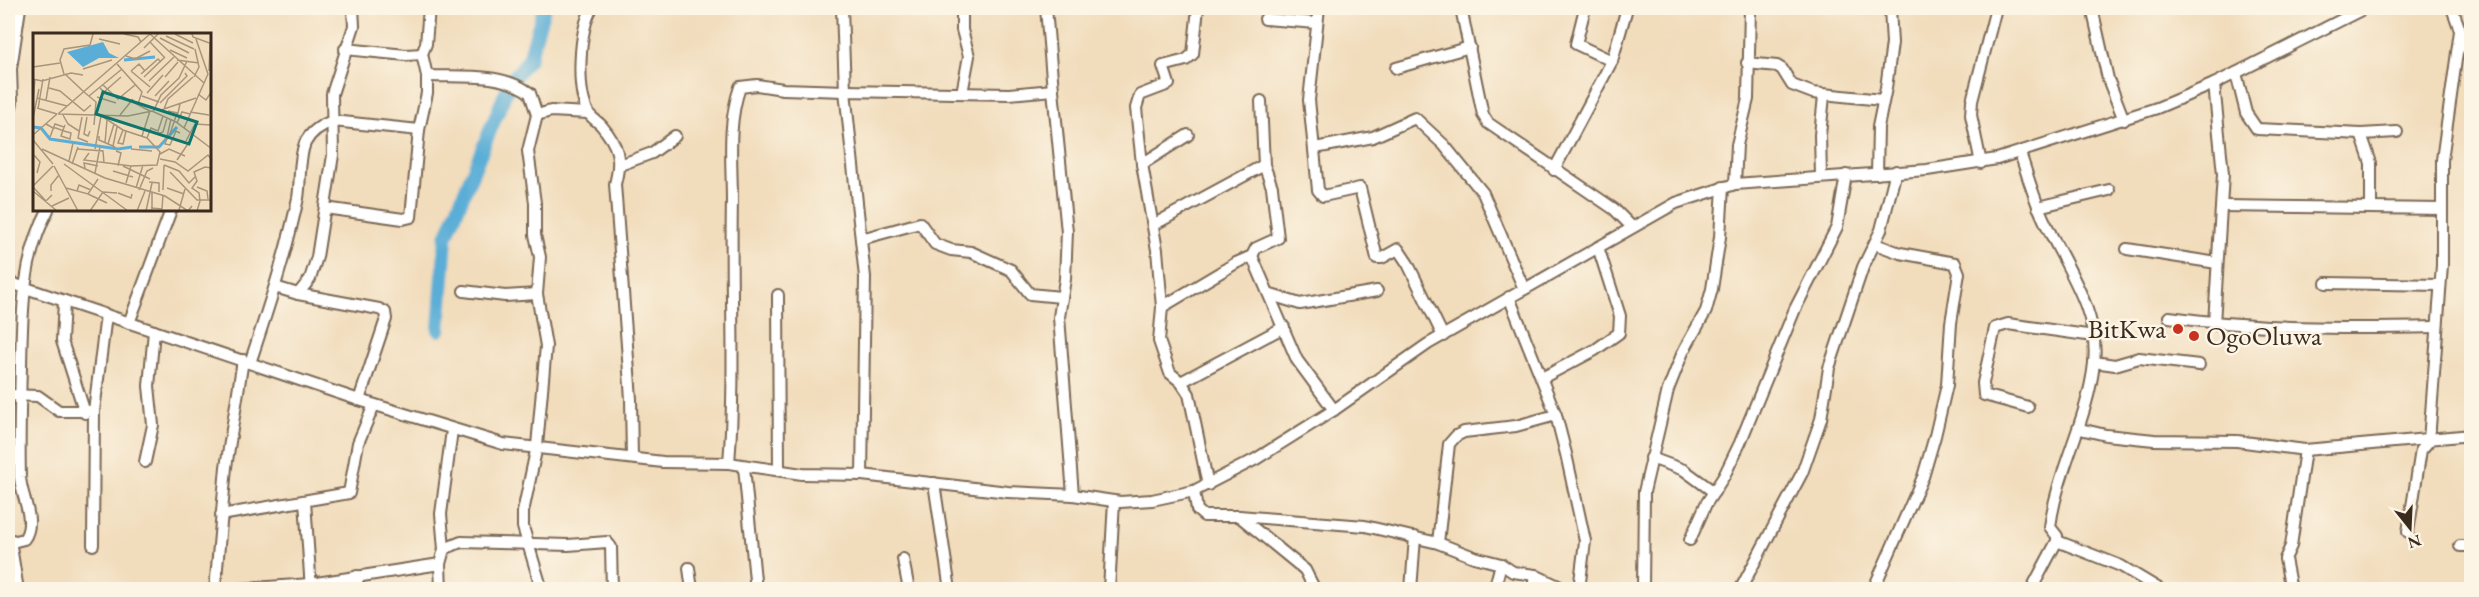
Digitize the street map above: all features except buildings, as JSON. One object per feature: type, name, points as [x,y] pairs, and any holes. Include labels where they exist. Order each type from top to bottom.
[{"type":"street","points":[[8,118],[12,102],[11,69],[20,8]]},
{"type":"street","points":[[298,294],[313,272],[333,155],[332,94],[354,26],[353,8]]},
{"type":"street","points":[[325,208],[403,219],[411,217],[419,130],[428,76],[422,54],[426,44],[429,8]]},
{"type":"street","points":[[592,8],[586,22],[580,54],[588,113],[619,150],[620,165],[615,184],[631,399],[632,458]]},
{"type":"street","points":[[842,8],[845,91],[865,277],[862,475]]},
{"type":"street","points":[[962,8],[962,30],[969,56],[962,93]]},
{"type":"street","points":[[1046,8],[1067,232],[1065,279],[1059,317],[1064,401],[1074,495]]},
{"type":"street","points":[[1198,8],[1193,54],[1186,60],[1163,66],[1169,84],[1140,95],[1137,100],[1142,165],[1153,225],[1162,307],[1158,328],[1164,360],[1170,373],[1181,382],[1189,394],[1208,485]]},
{"type":"street","points":[[1319,8],[1309,100],[1315,148],[1315,171],[1320,194],[1323,196],[1360,188],[1377,258],[1382,258],[1398,249],[1408,264],[1443,336]]},
{"type":"street","points":[[1461,8],[1483,115],[1488,123],[1614,209],[1632,227]]},
{"type":"street","points":[[1585,8],[1576,44],[1612,60]]},
{"type":"street","points":[[1554,170],[1612,60],[1628,8]]},
{"type":"street","points":[[1735,184],[1737,145],[1748,99],[1750,8]]},
{"type":"street","points":[[1877,174],[1882,100],[1886,88],[1892,43],[1890,8]]},
{"type":"street","points":[[1981,163],[1971,115],[1972,101],[1996,8]]},
{"type":"street","points":[[2092,8],[2108,79],[2124,120]]},
{"type":"street","points":[[8,282],[374,405],[503,444],[632,458],[729,463],[802,474],[862,475],[1008,492],[1074,495],[1114,501],[1152,500],[1194,491],[1208,485],[1334,410],[1378,377],[1443,336],[1676,203],[1735,184],[1927,170],[1981,163],[2020,153],[2124,120],[2214,84],[2365,8]]},
{"type":"street","points":[[2452,8],[2472,63]]},
{"type":"street","points":[[1265,19],[1317,23]]},
{"type":"street","points":[[2408,531],[2421,450],[2429,441],[2435,327],[2440,285],[2442,160],[2460,30]]},
{"type":"street","points":[[1396,68],[1470,47]]},
{"type":"street","points":[[345,49],[422,54]]},
{"type":"street","points":[[1747,63],[1777,66],[1782,69],[1792,85],[1824,96],[1882,100]]},
{"type":"street","points":[[2236,74],[2246,113],[2257,129],[2361,135],[2397,132]]},
{"type":"street","points":[[428,76],[490,78],[510,82],[530,93],[537,115],[528,151],[540,257],[537,294],[546,346],[537,447],[523,512],[523,527],[531,544],[542,590]]},
{"type":"street","points":[[2214,84],[2222,163],[2222,206],[2214,324]]},
{"type":"street","points":[[729,463],[733,375],[730,155],[735,101],[740,87],[1009,94],[1053,90]]},
{"type":"street","points":[[1821,176],[1820,135],[1824,96]]},
{"type":"street","points":[[1162,307],[1252,256],[1256,248],[1278,236],[1272,187],[1264,165],[1261,101]]},
{"type":"street","points":[[537,115],[551,111],[588,113]]},
{"type":"street","points":[[1315,148],[1373,137],[1415,118],[1444,145],[1483,193],[1524,289]]},
{"type":"street","points":[[215,590],[221,515],[247,361],[274,288],[298,198],[300,164],[306,142],[322,124],[333,121],[419,130]]},
{"type":"street","points":[[1142,165],[1188,135]]},
{"type":"street","points":[[2361,135],[2371,163],[2371,208]]},
{"type":"street","points":[[620,165],[652,153],[675,136]]},
{"type":"street","points":[[2020,153],[2038,207],[2087,308],[2094,336],[2094,362],[2080,429],[2052,509],[2050,527],[2057,541],[2031,590]]},
{"type":"street","points":[[1153,225],[1264,165]]},
{"type":"street","points":[[1740,590],[1802,473],[1821,419],[1829,368],[1863,267],[1875,244],[1896,171]]},
{"type":"street","points":[[1690,540],[1740,443],[1800,299],[1837,227],[1846,175]]},
{"type":"street","points":[[1643,590],[1644,492],[1668,390],[1683,352],[1706,310],[1712,289],[1720,237],[1723,187]]},
{"type":"street","points":[[2038,207],[2109,190]]},
{"type":"street","points":[[2222,206],[2442,209]]},
{"type":"street","points":[[18,590],[11,576],[9,539],[24,538],[30,526],[22,495],[13,430],[20,395],[23,288],[38,230],[47,212]]},
{"type":"street","points":[[129,323],[170,212]]},
{"type":"street","points":[[861,239],[920,223],[935,244],[951,250],[971,252],[1011,270],[1030,294],[1061,297]]},
{"type":"street","points":[[1873,590],[1929,459],[1947,385],[1950,323],[1959,273],[1955,263],[1900,253],[1875,244]]},
{"type":"street","points":[[1542,378],[1595,350],[1619,333],[1620,316],[1598,247]]},
{"type":"street","points":[[2127,249],[2217,263]]},
{"type":"street","points":[[1252,256],[1271,295],[1297,360],[1334,410]]},
{"type":"street","points":[[2326,284],[2440,285]]},
{"type":"street","points":[[274,288],[334,303],[380,309],[385,312],[386,319],[359,400]]},
{"type":"street","points":[[464,291],[505,296],[537,294]]},
{"type":"street","points":[[1271,295],[1300,304],[1377,291]]},
{"type":"street","points":[[778,295],[779,469]]},
{"type":"street","points":[[1509,297],[1556,415],[1585,541],[1579,590]]},
{"type":"street","points":[[64,301],[62,341],[89,412]]},
{"type":"street","points":[[93,545],[89,412],[106,315]]},
{"type":"street","points":[[2169,317],[2214,324],[2331,329],[2435,327]]},
{"type":"street","points":[[2028,407],[1984,395],[1983,383],[1995,328],[2008,324],[2094,336]]},
{"type":"street","points":[[1181,382],[1284,327]]},
{"type":"street","points":[[145,462],[153,425],[149,386],[154,331]]},
{"type":"street","points":[[2094,362],[2115,365],[2139,358],[2199,365]]},
{"type":"street","points":[[8,395],[38,396],[59,411],[89,412]]},
{"type":"street","points":[[221,515],[349,493],[358,443],[374,405]]},
{"type":"street","points":[[1437,543],[1449,444],[1456,436],[1464,432],[1516,426],[1556,415]]},
{"type":"street","points":[[2080,429],[2106,435],[2154,440],[2237,441],[2305,450],[2429,441],[2472,435]]},
{"type":"street","points":[[441,590],[440,564],[444,549],[441,514],[452,430]]},
{"type":"street","points":[[2291,590],[2285,559],[2291,546],[2305,450]]},
{"type":"street","points":[[1652,458],[1684,470],[1714,492]]},
{"type":"street","points":[[744,467],[756,590]]},
{"type":"street","points":[[934,483],[950,590]]},
{"type":"street","points":[[1194,491],[1197,510],[1204,516],[1239,516],[1365,526],[1437,543],[1474,558],[1501,564],[1513,572],[1535,574],[1567,590]]},
{"type":"street","points":[[305,501],[311,586]]},
{"type":"street","points":[[1109,590],[1114,501]]},
{"type":"street","points":[[1239,516],[1305,570],[1315,590]]},
{"type":"street","points":[[1411,590],[1415,537]]},
{"type":"street","points":[[2057,541],[2121,566],[2161,590]]},
{"type":"street","points":[[444,549],[462,542],[568,545],[607,542],[611,547],[612,590]]},
{"type":"street","points":[[903,559],[909,590]]},
{"type":"street","points":[[226,590],[311,586],[357,576],[440,564]]},
{"type":"street","points":[[1494,590],[1501,564]]},
{"type":"street","points":[[689,568],[692,590]]},
{"type":"street","points":[[1533,590],[1535,574]]},
{"type":"street","points":[[357,576],[357,590]]},
{"type":"waterway","points":[[439,330],[446,237],[510,82],[529,59],[544,8]]},
{"type":"place","name":"BitKwa","points":[[2178,329]]},
{"type":"place","name":"OgoOluwa","points":[[2194,336]]}]
